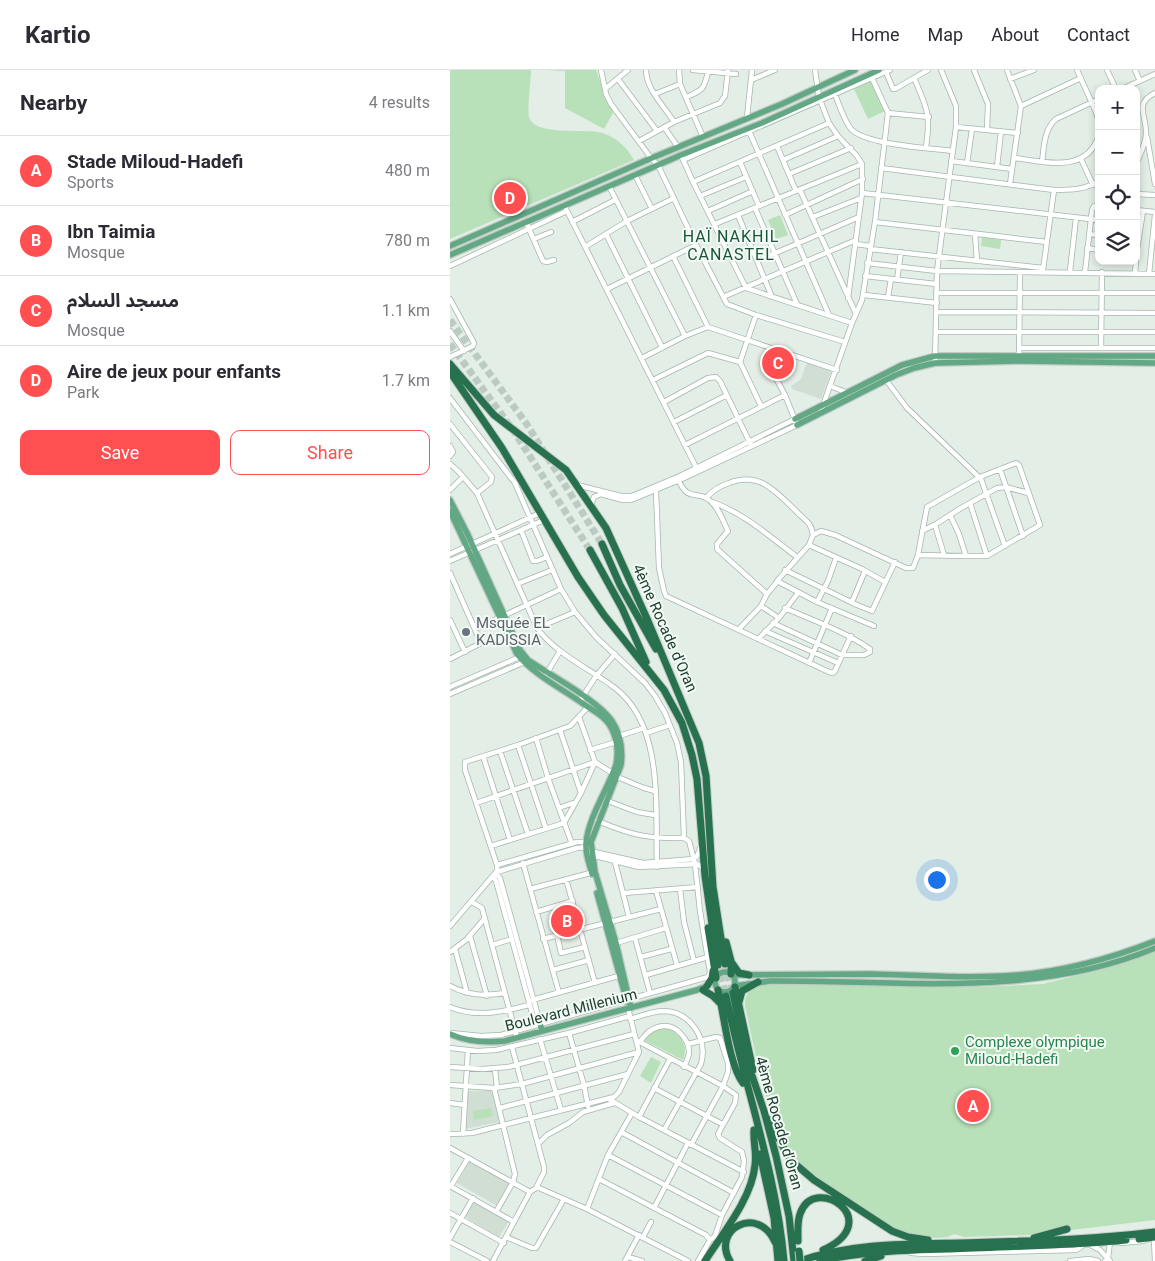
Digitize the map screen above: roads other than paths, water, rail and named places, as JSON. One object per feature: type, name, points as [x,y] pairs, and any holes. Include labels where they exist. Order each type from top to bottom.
[{"type":"highway","name":"4ème Rocade d'Oran","points":[[450,364],[494,415],[566,470],[606,528],[695,730],[705,766],[719,962]]},
{"type":"highway","name":"4ème Rocade d'Oran","points":[[450,372],[502,448],[583,585],[604,615],[649,669],[675,708],[686,734],[697,779],[705,876],[719,962]]},
{"type":"highway","points":[[602,544],[620,585],[669,671]]},
{"type":"highway","points":[[590,550],[622,608],[649,669]]},
{"type":"highway","points":[[702,836],[697,863],[719,962],[716,978]]},
{"type":"highway","points":[[719,962],[732,974]]},
{"type":"highway","points":[[719,962],[739,973],[749,974]]},
{"type":"highway","points":[[719,962],[712,978],[702,989],[715,998],[722,1007]]},
{"type":"highway","points":[[739,1005],[742,991],[758,982]]},
{"type":"highway","points":[[718,989],[736,1068],[747,1088]]},
{"type":"highway","name":"4ème Rocade d'Oran","points":[[732,991],[747,1088],[770,1172],[780,1220],[781,1259]]},
{"type":"highway","name":"4ème Rocade d'Oran","points":[[732,991],[745,1055],[764,1111],[780,1172],[796,1251],[794,1261]]},
{"type":"highway","points":[[732,991],[739,1005],[757,1090]]},
{"type":"highway","points":[[764,1111],[786,1154],[814,1180],[880,1224],[898,1233],[913,1238],[951,1243]]},
{"type":"highway","points":[[705,1261],[742,1203],[752,1183],[756,1158],[754,1112]]},
{"type":"highway","points":[[754,1130],[781,1259]]},
{"type":"highway","points":[[780,1172],[788,1189],[798,1241]]},
{"type":"highway","points":[[818,1258],[836,1244],[846,1232],[848,1216],[838,1202],[822,1198],[805,1206],[800,1214],[796,1251],[800,1261],[898,1251],[1086,1244],[1155,1237]]},
{"type":"highway","points":[[730,1261],[725,1249],[727,1239],[734,1228],[744,1224],[755,1223],[764,1227],[770,1233],[777,1246]]},
{"type":"highway","points":[[1002,1242],[1039,1237],[1067,1229]]},
{"type":"highway","points":[[818,1258],[847,1249],[873,1246],[1155,1237]]},
{"type":"highway","points":[[865,1261],[898,1251]]},
{"type":"main road","points":[[450,246],[651,158],[782,104],[855,70]]},
{"type":"main road","points":[[450,255],[526,222],[566,208],[609,186],[658,165],[682,158],[885,71]]},
{"type":"main road","points":[[796,422],[902,365],[935,360],[1155,356]]},
{"type":"main road","points":[[1019,358],[1155,363]]},
{"type":"main road","points":[[796,422],[820,414],[906,370],[935,360]]},
{"type":"main road","points":[[450,500],[502,618],[524,659],[582,699],[603,711],[611,719],[623,755],[608,801],[598,821],[589,849]]},
{"type":"main road","points":[[450,511],[470,548]]},
{"type":"main road","points":[[524,659],[547,673],[582,699],[588,707],[601,715],[617,739]]},
{"type":"main road","points":[[616,774],[593,819],[589,849],[593,872],[622,975],[630,1013]]},
{"type":"main road","points":[[607,923],[616,943],[622,975]]},
{"type":"main road","points":[[702,989],[718,989],[727,992],[758,982],[792,980],[1000,983],[1057,973],[1133,950],[1155,941]]},
{"type":"main road","points":[[702,989],[725,972],[732,974],[982,976],[1057,973],[1094,969],[1132,958],[1155,948]]},
{"type":"main road","points":[[732,974],[736,980],[732,991]]},
{"type":"main road","points":[[716,978],[715,984],[718,989]]},
{"type":"main road","name":"Boulevard Millenium","points":[[450,1034],[460,1038],[492,1042],[516,1035],[630,1013],[702,989]]},
{"type":"main road","points":[[537,1024],[542,1031]]},
{"type":"street","points":[[601,70],[605,89],[611,104],[658,165],[725,302],[729,306],[756,315],[846,342]]},
{"type":"street","points":[[646,70],[647,82],[674,122]]},
{"type":"street","points":[[679,70],[680,84],[702,137]]},
{"type":"street","points":[[693,70],[736,74]]},
{"type":"street","points":[[747,117],[752,70]]},
{"type":"street","points":[[751,80],[775,70]]},
{"type":"street","points":[[815,70],[819,99],[829,123],[862,164],[862,195],[848,298]]},
{"type":"street","points":[[819,99],[835,94],[885,71],[893,89],[898,88],[928,70]]},
{"type":"street","points":[[935,360],[937,271],[956,127],[956,106],[941,70]]},
{"type":"street","points":[[974,70],[988,104],[987,130]]},
{"type":"street","points":[[1006,70],[1021,106],[1010,184]]},
{"type":"street","points":[[1010,79],[1034,70]]},
{"type":"street","points":[[1077,70],[1095,111]]},
{"type":"street","points":[[1107,70],[1114,85]]},
{"type":"street","points":[[1135,70],[1140,81]]},
{"type":"street","points":[[605,89],[625,71]]},
{"type":"street","points":[[686,97],[704,88],[708,72]]},
{"type":"street","points":[[640,141],[674,122],[722,102],[725,96],[728,72]]},
{"type":"street","points":[[1131,85],[1155,74]]},
{"type":"street","points":[[820,414],[852,323],[864,295],[888,113],[872,78]]},
{"type":"street","points":[[914,78],[929,117],[926,147]]},
{"type":"street","points":[[1021,106],[1081,78]]},
{"type":"street","points":[[618,79],[657,131]]},
{"type":"street","points":[[655,94],[680,84]]},
{"type":"street","points":[[1155,93],[1146,99],[1143,104],[1146,135],[1152,149],[1155,184]]},
{"type":"street","points":[[835,94],[850,128],[858,135],[884,142],[953,151]]},
{"type":"street","points":[[1042,162],[1046,137],[1051,123],[1095,101]]},
{"type":"street","points":[[888,113],[929,117]]},
{"type":"street","points":[[693,182],[829,123]]},
{"type":"street","points":[[664,127],[678,147]]},
{"type":"street","points":[[956,127],[1018,133]]},
{"type":"street","points":[[967,163],[972,129]]},
{"type":"street","points":[[749,130],[829,315]]},
{"type":"street","points":[[997,167],[1001,131]]},
{"type":"street","points":[[1140,152],[1146,135]]},
{"type":"street","points":[[783,160],[838,136]]},
{"type":"street","points":[[1015,158],[1061,163],[1081,159],[1095,145]]},
{"type":"street","points":[[777,146],[789,174],[813,217],[856,314]]},
{"type":"street","points":[[789,174],[851,148]]},
{"type":"street","points":[[682,158],[746,288],[852,323]]},
{"type":"street","points":[[881,168],[1054,190],[1072,190],[1093,185],[1081,159]]},
{"type":"street","points":[[952,161],[1012,169]]},
{"type":"street","points":[[740,162],[753,191],[757,207],[782,271],[797,304]]},
{"type":"street","points":[[714,224],[862,164]]},
{"type":"street","points":[[635,175],[652,209]]},
{"type":"street","points":[[700,196],[746,177]]},
{"type":"street","points":[[785,216],[863,179]]},
{"type":"street","points":[[609,186],[685,336]]},
{"type":"street","points":[[1043,270],[1054,190]]},
{"type":"street","points":[[708,211],[753,191]]},
{"type":"street","points":[[1140,194],[1155,194]]},
{"type":"street","points":[[813,217],[862,195],[878,195],[1095,220]]},
{"type":"street","points":[[585,247],[627,221],[674,198]]},
{"type":"street","points":[[572,222],[615,200]]},
{"type":"street","points":[[1085,272],[1091,219],[1093,207],[1095,206]]},
{"type":"street","points":[[450,266],[529,229],[566,208],[698,470]]},
{"type":"street","points":[[723,297],[806,261],[856,242],[870,247],[901,252],[1043,270],[1152,274],[1155,214],[1140,211]]},
{"type":"street","points":[[1140,220],[1143,211]]},
{"type":"street","points":[[738,215],[772,297]]},
{"type":"street","points":[[757,261],[859,217]]},
{"type":"street","points":[[1070,271],[1076,218]]},
{"type":"street","points":[[526,222],[544,262],[554,260]]},
{"type":"street","points":[[875,222],[1048,242]]},
{"type":"street","points":[[534,240],[551,232]]},
{"type":"street","points":[[606,234],[662,347]]},
{"type":"street","points":[[976,234],[977,261]]},
{"type":"street","points":[[1089,234],[1095,235]]},
{"type":"street","points":[[607,289],[696,245]]},
{"type":"street","points":[[1087,248],[1095,249]]},
{"type":"street","points":[[898,280],[901,252]]},
{"type":"street","points":[[673,256],[708,327]]},
{"type":"street","points":[[867,263],[937,271],[1020,272],[1043,270]]},
{"type":"street","points":[[1135,273],[1136,265]]},
{"type":"street","points":[[1019,358],[1020,272]]},
{"type":"street","points":[[1101,348],[1102,272]]},
{"type":"street","points":[[865,276],[936,284]]},
{"type":"street","points":[[888,297],[891,279]]},
{"type":"street","points":[[936,293],[1155,293]]},
{"type":"street","points":[[864,295],[937,303]]},
{"type":"street","points":[[450,357],[473,346],[474,343],[451,302]]},
{"type":"street","points":[[936,312],[1155,313]]},
{"type":"street","points":[[756,315],[740,362],[761,406]]},
{"type":"street","points":[[642,358],[685,336],[708,327],[837,370]]},
{"type":"street","points":[[450,331],[464,351]]},
{"type":"street","points":[[936,332],[1155,332]]},
{"type":"street","points":[[591,506],[594,497],[601,494],[631,500],[656,490],[796,422],[785,395],[770,367],[769,356],[772,348]]},
{"type":"street","points":[[1018,348],[1155,348]]},
{"type":"street","points":[[653,380],[708,353],[740,362]]},
{"type":"street","points":[[664,402],[712,376],[716,376],[751,444]]},
{"type":"street","points":[[886,380],[907,408],[980,477],[1006,546]]},
{"type":"street","points":[[830,386],[848,393]]},
{"type":"street","points":[[674,422],[727,395]]},
{"type":"street","points":[[685,445],[785,395]]},
{"type":"street","points":[[450,398],[515,483],[552,570],[575,612],[598,638],[651,690],[670,724],[681,762],[684,838]]},
{"type":"street","points":[[450,424],[492,478],[491,482],[477,493]]},
{"type":"street","points":[[450,446],[454,452],[450,456]]},
{"type":"street","points":[[739,629],[761,606],[767,594],[778,582],[785,570],[809,546],[814,535],[822,531],[836,535],[906,568],[913,568],[918,555],[927,507],[980,477],[1016,462],[1019,465],[1040,525],[988,556],[918,555]]},
{"type":"street","points":[[450,464],[477,493],[537,628],[545,639],[624,696],[634,707],[645,730],[654,760],[657,865]]},
{"type":"street","points":[[1000,469],[1023,536]]},
{"type":"street","points":[[450,490],[464,477]]},
{"type":"street","points":[[577,485],[620,498],[632,496],[678,479]]},
{"type":"street","points":[[678,479],[682,488],[691,495],[707,497],[712,502],[728,530],[717,544],[717,549],[767,594]]},
{"type":"street","points":[[707,497],[720,486],[734,481],[744,479],[755,480],[768,485],[784,499],[811,525],[814,535]]},
{"type":"street","points":[[922,531],[997,488],[1006,487],[1028,493]]},
{"type":"street","points":[[656,490],[658,568],[665,595],[669,598],[833,673],[851,636]]},
{"type":"street","points":[[712,502],[724,506],[748,520],[796,557]]},
{"type":"street","points":[[970,503],[988,556]]},
{"type":"street","points":[[950,515],[966,556]]},
{"type":"street","points":[[450,561],[495,533],[530,518],[542,517]]},
{"type":"street","points":[[450,554],[521,530],[533,525],[542,517]]},
{"type":"street","points":[[935,525],[944,555]]},
{"type":"street","points":[[521,530],[533,560],[537,561],[547,557]]},
{"type":"street","points":[[809,546],[886,582]]},
{"type":"street","points":[[817,602],[836,558]]},
{"type":"street","points":[[785,570],[872,611],[894,562]]},
{"type":"street","points":[[517,584],[552,570]]},
{"type":"street","points":[[852,602],[865,571]]},
{"type":"street","points":[[450,573],[480,644],[450,659]]},
{"type":"street","points":[[778,582],[817,602],[874,626]]},
{"type":"street","points":[[450,589],[456,586]]},
{"type":"street","points":[[475,630],[561,589]]},
{"type":"street","points":[[758,639],[774,623],[798,593]]},
{"type":"street","points":[[761,606],[778,618]]},
{"type":"street","points":[[774,623],[842,655],[864,655],[870,652],[870,649],[851,636],[785,608]]},
{"type":"street","points":[[809,663],[832,608]]},
{"type":"street","points":[[537,628],[575,612]]},
{"type":"street","points":[[450,620],[465,652]]},
{"type":"street","points":[[766,630],[838,663]]},
{"type":"street","points":[[547,673],[560,651]]},
{"type":"street","points":[[582,699],[596,676],[615,654]]},
{"type":"street","points":[[450,687],[524,659]]},
{"type":"street","points":[[450,694],[524,659]]},
{"type":"street","points":[[537,1024],[532,1000],[496,881],[497,865],[464,766],[465,762],[570,726],[588,707]]},
{"type":"street","points":[[579,717],[595,762],[644,788],[655,791]]},
{"type":"street","points":[[590,750],[617,739],[670,724]]},
{"type":"street","points":[[560,730],[581,793]]},
{"type":"street","points":[[536,738],[548,778],[572,844]]},
{"type":"street","points":[[518,744],[546,828]]},
{"type":"street","points":[[500,751],[528,834]]},
{"type":"street","points":[[483,756],[510,840]]},
{"type":"street","points":[[476,803],[595,762]]},
{"type":"street","points":[[491,846],[564,823],[581,793],[595,762]]},
{"type":"street","points":[[608,801],[637,812],[656,815]]},
{"type":"street","points":[[559,808],[576,802]]},
{"type":"street","points":[[598,821],[623,832],[656,838],[684,838],[689,841],[697,863]]},
{"type":"street","points":[[497,865],[572,844],[628,860],[657,865]]},
{"type":"street","points":[[701,846],[697,856],[700,911],[719,962]]},
{"type":"street","points":[[450,926],[495,874],[523,864],[589,849],[615,862],[639,867],[697,863]]},
{"type":"street","points":[[615,862],[629,917]]},
{"type":"street","points":[[523,864],[559,993]]},
{"type":"street","points":[[530,889],[593,872]]},
{"type":"street","points":[[495,874],[500,878],[529,1005],[537,1024]]},
{"type":"street","points":[[566,879],[595,983]]},
{"type":"street","points":[[624,893],[698,887]]},
{"type":"street","points":[[680,889],[684,922],[694,961]]},
{"type":"street","points":[[656,891],[677,966]]},
{"type":"street","points":[[472,902],[482,908],[516,1035],[537,1024],[708,977],[719,962]]},
{"type":"street","points":[[536,912],[572,902]]},
{"type":"street","points":[[543,939],[661,909]]},
{"type":"street","points":[[468,994],[452,950],[470,936],[485,918]]},
{"type":"street","points":[[616,943],[666,928]]},
{"type":"street","points":[[557,935],[561,953],[585,947]]},
{"type":"street","points":[[470,936],[487,996]]},
{"type":"street","points":[[635,938],[650,994]]},
{"type":"street","points":[[492,945],[512,939]]},
{"type":"street","points":[[641,958],[671,949]]},
{"type":"street","points":[[552,970],[589,960]]},
{"type":"street","points":[[646,975],[694,961],[719,962]]},
{"type":"street","points":[[532,1000],[622,975]]},
{"type":"street","points":[[450,986],[468,994],[487,996],[505,993]]},
{"type":"street","points":[[450,1007],[461,1012],[481,1014],[529,1005]]},
{"type":"street","points":[[450,1048],[486,1051],[512,1047],[569,1033],[630,1013],[666,1011],[679,1014],[692,1024],[702,1041],[703,1055],[701,1064],[664,1130]]},
{"type":"street","points":[[450,1134],[463,1134],[504,1125],[609,1099],[619,1092],[639,1052],[630,1013]]},
{"type":"street","points":[[638,1041],[648,1031],[663,1026],[674,1028],[680,1032],[688,1044],[689,1052],[684,1067]]},
{"type":"street","points":[[569,1033],[580,1068],[588,1110]]},
{"type":"street","points":[[450,1067],[496,1069],[574,1051],[634,1034]]},
{"type":"street","points":[[654,1208],[678,1162],[707,1116],[729,1070],[720,1038],[716,1037],[688,1044]]},
{"type":"street","points":[[540,1039],[561,1110]]},
{"type":"street","points":[[638,1041],[735,1093],[736,1100],[718,1135],[742,1152],[744,1172],[722,1215],[715,1236],[710,1240],[698,1261]]},
{"type":"street","points":[[493,1261],[530,1192],[536,1188],[544,1172],[512,1047]]},
{"type":"street","points":[[463,1134],[468,1050]]},
{"type":"street","points":[[450,1085],[496,1088],[522,1084],[639,1052]]},
{"type":"street","points":[[639,1117],[670,1059]]},
{"type":"street","points":[[496,1069],[496,1088],[515,1172],[513,1182],[496,1212]]},
{"type":"street","points":[[500,1108],[628,1074]]},
{"type":"street","points":[[654,1088],[722,1124]]},
{"type":"street","points":[[609,1099],[639,1117],[744,1172]]},
{"type":"street","points":[[538,1144],[553,1130],[569,1123],[588,1110],[615,1102]]},
{"type":"street","points":[[450,1103],[465,1104]]},
{"type":"street","points":[[587,1209],[608,1155],[632,1113]]},
{"type":"street","points":[[621,1132],[734,1193]]},
{"type":"street","points":[[450,1148],[530,1192]]},
{"type":"street","points":[[608,1155],[722,1215]]},
{"type":"street","points":[[468,1158],[451,1186],[514,1222]]},
{"type":"street","points":[[599,1179],[706,1235],[710,1240]]},
{"type":"street","points":[[536,1188],[587,1209],[688,1261]]},
{"type":"street","points":[[450,1238],[473,1198]]},
{"type":"street","points":[[506,1237],[536,1248],[564,1199]]},
{"type":"street","points":[[450,1213],[504,1243]]},
{"type":"street","points":[[642,1261],[627,1259],[651,1222]]},
{"type":"street","points":[[1155,1237],[1155,1261]]},
{"type":"street","points":[[450,1242],[487,1261]]},
{"type":"street","points":[[1108,1260],[1110,1242]]},
{"type":"street","points":[[898,1251],[924,1254],[1076,1250],[1086,1244],[1100,1250],[1108,1260]]},
{"type":"street","points":[[917,1253],[917,1261]]},
{"type":"street","points":[[1070,1261],[1089,1259],[1098,1261]]},
{"type":"tunnel","points":[[450,320],[526,423],[602,544]]},
{"type":"tunnel","points":[[450,344],[513,430],[590,550]]},
{"type":"tunnel","points":[[725,964],[733,993]]},
{"type":"tunnel","points":[[718,965],[726,996]]},
{"type":"place","name":"Aire de jeux pour enfants","points":[[510,198]]},
{"type":"place","name":"مسجد السلام","points":[[778,363]]},
{"type":"place","name":"Msquée EL KADISSIA","points":[[466,632]]},
{"type":"place","name":"Ibn Taimia","points":[[567,921]]},
{"type":"place","name":"Complexe olympique Miloud-Hadefi","points":[[955,1051]]},
{"type":"place","name":"Stade Miloud-Hadefi","points":[[973,1106]]},
{"type":"district","name":"HAÏ NAKHIL CANASTEL","points":[[731,245]]}]
